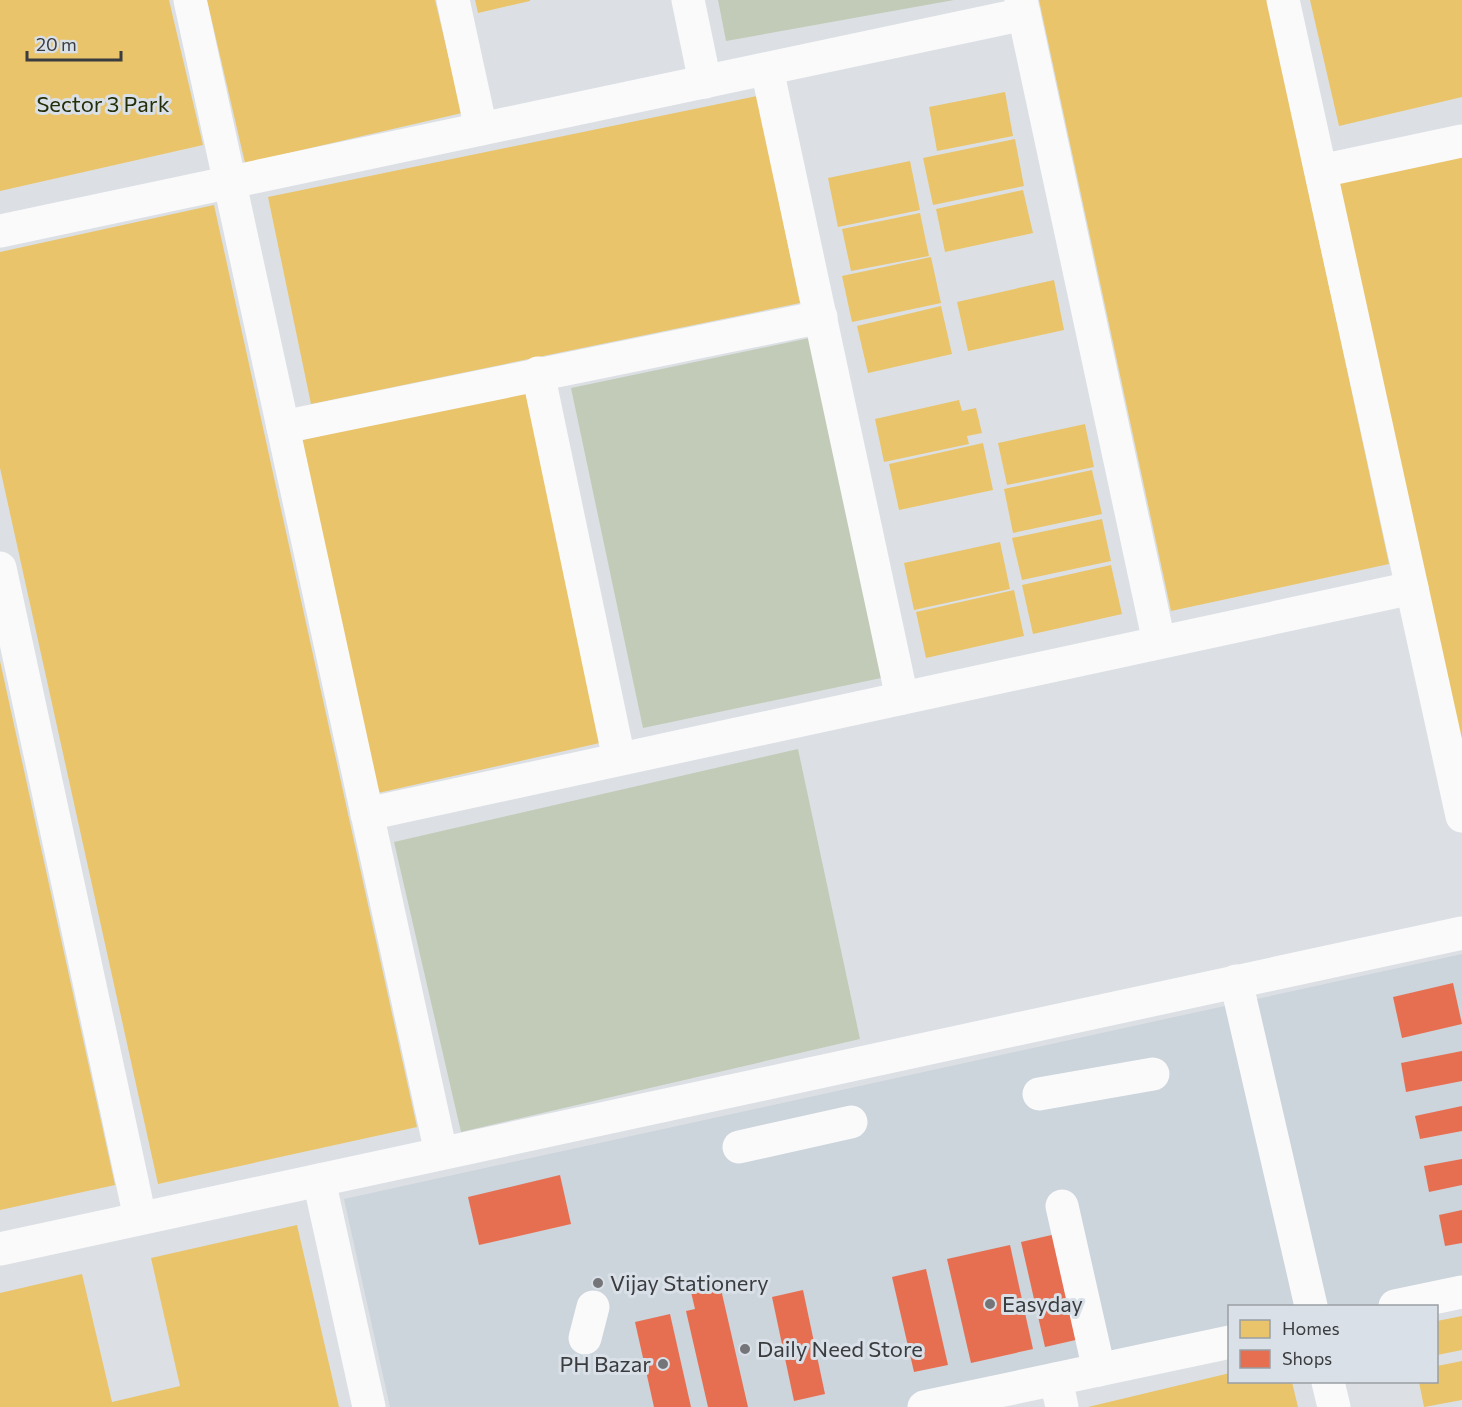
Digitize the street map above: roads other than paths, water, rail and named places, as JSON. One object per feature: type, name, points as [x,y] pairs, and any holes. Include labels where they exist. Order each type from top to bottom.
[{"type":"street","points":[[190,0],[441,1153]]},
{"type":"street","points":[[453,0],[481,129]]},
{"type":"street","points":[[688,0],[705,82]]},
{"type":"street","points":[[1283,0],[1462,816]]},
{"type":"street","points":[[0,231],[767,69],[1023,7],[1159,642]]},
{"type":"street","points":[[767,69],[902,698]]},
{"type":"street","points":[[1321,171],[1462,141]]},
{"type":"street","points":[[283,427],[538,373],[821,317]]},
{"type":"street","points":[[538,373],[619,759]]},
{"type":"street","points":[[0,568],[140,1218]]},
{"type":"street","points":[[367,814],[1412,588]]},
{"type":"street","points":[[0,1249],[1462,933]]},
{"type":"street","points":[[1236,981],[1311,1305]]},
{"type":"street","points":[[1039,1094],[1153,1074]]},
{"type":"street","points":[[739,1147],[851,1122]]},
{"type":"street","points":[[319,1180],[369,1407]]},
{"type":"street","points":[[1062,1206],[1099,1370]]},
{"type":"street","points":[[1400,1305],[1462,1292]]},
{"type":"street","points":[[585,1338],[593,1307]]},
{"type":"street","points":[[924,1407],[1059,1393],[1099,1370],[1228,1342]]},
{"type":"street","points":[[1328,1383],[1334,1407]]},
{"type":"place","name":"Vijay Stationery","points":[[598,1283]]},
{"type":"place","name":"Easyday","points":[[990,1304]]},
{"type":"place","name":"Daily Need Store","points":[[745,1349]]},
{"type":"place","name":"PH Bazar","points":[[663,1364]]},
{"type":"park label","name":"Sector 3 Park","points":[[103,104]]}]
